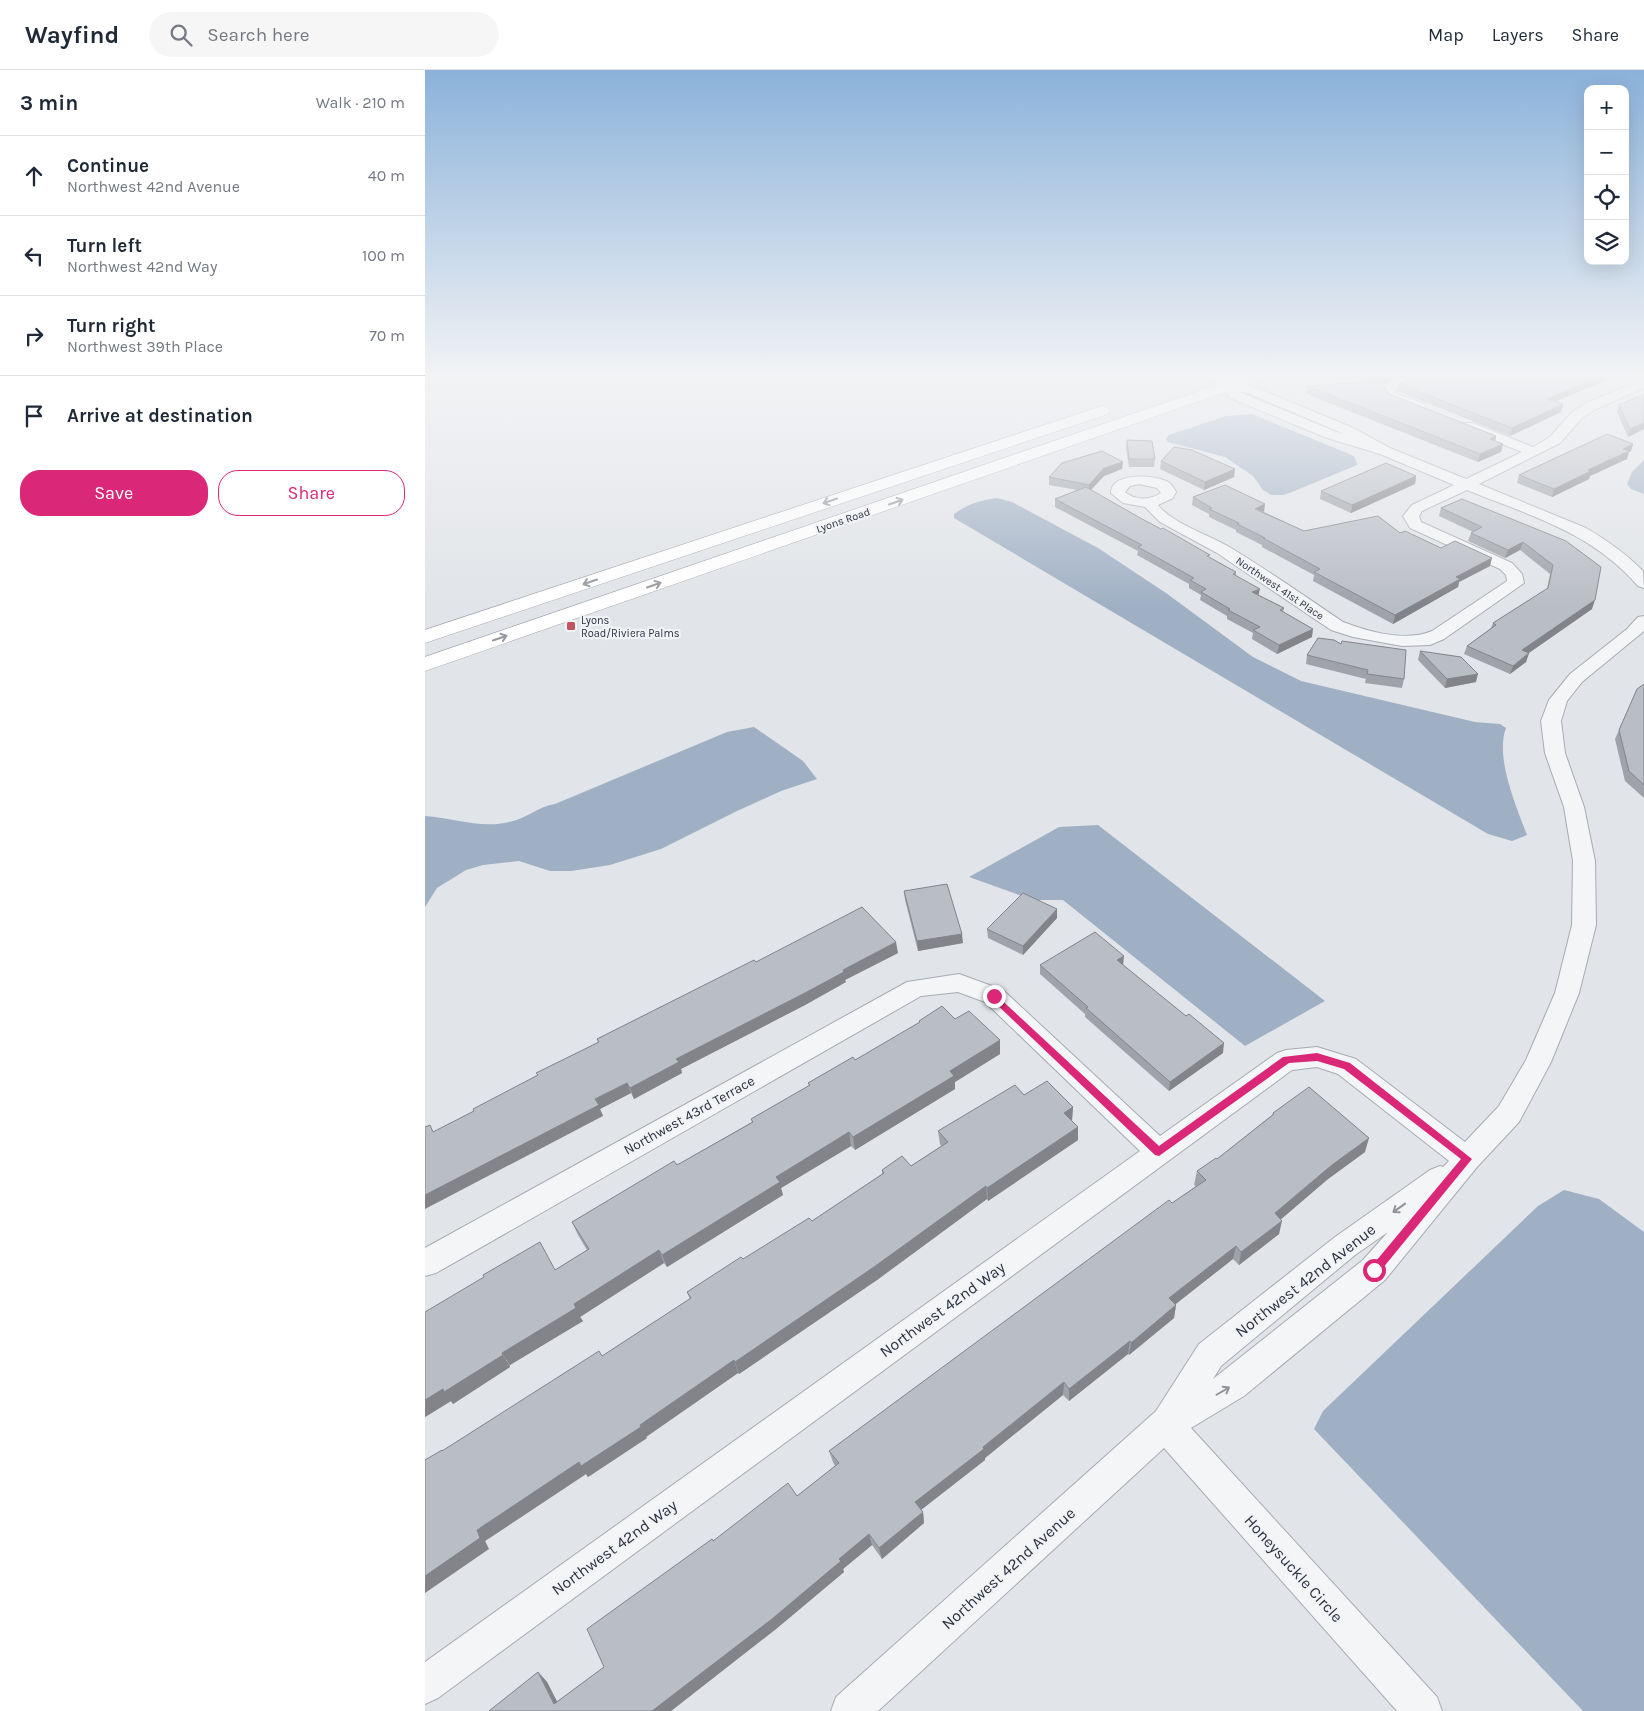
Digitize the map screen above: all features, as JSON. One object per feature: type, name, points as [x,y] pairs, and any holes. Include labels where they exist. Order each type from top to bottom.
[{"type":"main road","name":"Lyons Road","points":[[425,637],[980,452]]},
{"type":"main road","name":"Lyons Road","points":[[425,664],[1042,452]]},
{"type":"main road","points":[[909,475],[934,489]]},
{"type":"street","points":[[1386,452],[1581,531],[1608,547],[1628,564],[1644,583]]},
{"type":"street","points":[[1467,484],[1535,452]]},
{"type":"street","name":"Northwest 41st Place","points":[[1149,503],[1165,519],[1223,550],[1337,626],[1353,632],[1402,641],[1424,641],[1438,635],[1516,583],[1514,574],[1506,566],[1415,525],[1411,516],[1417,508],[1467,484]]},
{"type":"street","name":"Northwest 42nd Avenue","points":[[850,1711],[1165,1424],[1233,1385],[1374,1270],[1467,1159],[1509,1114],[1538,1062],[1567,993],[1584,925],[1584,861],[1574,807],[1555,753],[1551,721],[1558,700],[1576,678],[1633,633],[1644,621]]},
{"type":"street","name":"Northwest 43rd Terrace","points":[[425,1264],[917,988],[959,983],[994,996],[1159,1152]]},
{"type":"street","name":"Northwest 42nd Way","points":[[425,1685],[1286,1060],[1317,1057],[1347,1066],[1467,1159]]},
{"type":"street","name":"Northwest 42nd Avenue","points":[[1165,1424],[1210,1355],[1345,1246],[1467,1159]]},
{"type":"street","name":"Honeysuckle Circle","points":[[1165,1424],[1423,1711]]},
{"type":"water","points":[[1204,452],[1344,452],[1355,457],[1357,465],[1292,492],[1283,495],[1271,495],[1263,490],[1253,476],[1225,457]]},
{"type":"water","points":[[1644,460],[1644,494],[1631,489],[1627,484],[1632,472]]},
{"type":"water","points":[[997,498],[1012,502],[1098,548],[1166,593],[1253,657],[1301,681],[1475,722],[1500,724],[1506,728],[1503,740],[1503,753],[1508,782],[1527,835],[1512,841],[1488,834],[954,518],[954,514],[970,505]]},
{"type":"water","points":[[754,727],[803,761],[817,779],[781,791],[661,849],[610,865],[571,871],[550,871],[519,861],[483,865],[466,870],[437,888],[425,907],[425,816],[488,824],[499,824],[515,820],[727,732]]},
{"type":"water","points":[[1098,825],[1325,1001],[1245,1046],[1063,900],[1033,900],[969,877],[1059,827]]},
{"type":"water","points":[[1564,1190],[1599,1199],[1644,1232],[1644,1711],[1583,1711],[1314,1429],[1323,1411],[1538,1206]]},
{"type":"building","points":[[1100,452],[1123,462],[1104,468],[1089,485],[1049,477],[1062,463]]},
{"type":"building","points":[[1128,452],[1154,452],[1155,459],[1129,459]]},
{"type":"building","points":[[1170,452],[1196,452],[1235,469],[1205,482],[1161,461]]},
{"type":"building","points":[[1569,452],[1628,452],[1588,470],[1591,471],[1554,489],[1519,475]]},
{"type":"building","points":[[1386,463],[1416,476],[1352,505],[1321,491]]},
{"type":"building","points":[[1225,485],[1265,504],[1255,509],[1304,531],[1378,516],[1400,533],[1405,531],[1441,548],[1455,541],[1492,558],[1456,577],[1460,579],[1395,615],[1314,572],[1320,569],[1237,524],[1239,523],[1209,509],[1212,508],[1193,497]]},
{"type":"building","points":[[1086,487],[1210,555],[1207,556],[1236,572],[1233,574],[1260,589],[1252,592],[1284,608],[1280,610],[1313,629],[1279,645],[1253,630],[1260,627],[1228,610],[1230,609],[1201,592],[1206,589],[1190,580],[1194,578],[1138,547],[1142,545],[1055,499]]},
{"type":"building","points":[[1462,499],[1566,541],[1601,567],[1595,600],[1522,650],[1529,653],[1513,666],[1467,646],[1496,625],[1493,623],[1548,588],[1553,565],[1523,542],[1508,550],[1471,533],[1482,527],[1441,508]]},
{"type":"building","points":[[1318,638],[1334,640],[1341,644],[1342,641],[1406,650],[1404,679],[1367,674],[1368,670],[1307,655]]},
{"type":"building","points":[[1420,651],[1461,657],[1478,674],[1447,679]]},
{"type":"building","points":[[1644,684],[1644,785],[1629,771],[1619,730],[1637,689]]},
{"type":"building","points":[[947,884],[962,934],[917,941],[904,891]]},
{"type":"building","points":[[1023,893],[1057,909],[1023,946],[987,929]]},
{"type":"building","points":[[862,907],[896,942],[803,994],[676,1059],[679,1062],[630,1088],[627,1083],[595,1099],[599,1105],[425,1195],[425,1127],[430,1125],[433,1132],[538,1075],[536,1073],[599,1042],[597,1039],[754,960],[756,962]]},
{"type":"building","points":[[1095,932],[1124,956],[1117,960],[1186,1016],[1189,1014],[1224,1043],[1170,1082],[1040,965]]},
{"type":"building","points":[[942,1006],[955,1019],[969,1011],[1000,1040],[950,1071],[954,1076],[853,1137],[849,1132],[776,1177],[780,1182],[662,1255],[659,1250],[574,1304],[576,1308],[502,1353],[503,1355],[444,1392],[443,1389],[425,1400],[425,1312],[540,1242],[555,1270],[589,1249],[572,1222],[674,1161],[677,1165],[753,1122],[751,1119],[810,1085],[808,1083],[853,1057],[855,1060],[920,1022]]},
{"type":"building","points":[[1047,1081],[1073,1107],[1064,1113],[1078,1127],[987,1188],[986,1186],[874,1267],[735,1362],[734,1360],[640,1425],[641,1427],[581,1466],[579,1462],[477,1530],[480,1538],[425,1576],[425,1460],[599,1351],[602,1356],[691,1298],[687,1292],[741,1257],[743,1259],[809,1218],[812,1221],[884,1173],[882,1170],[902,1156],[911,1166],[948,1142],[938,1131],[1015,1085],[1024,1095]]},
{"type":"building","points":[[1309,1087],[1369,1138],[1332,1165],[1275,1213],[1282,1221],[1241,1252],[1236,1246],[1169,1298],[1176,1305],[1131,1343],[1130,1341],[1069,1389],[1064,1382],[983,1447],[984,1449],[915,1502],[923,1512],[879,1548],[869,1534],[839,1559],[841,1561],[772,1619],[652,1711],[489,1711],[538,1672],[554,1704],[604,1667],[587,1629],[712,1539],[713,1541],[788,1483],[797,1496],[839,1463],[829,1451],[1169,1200],[1172,1203],[1206,1180],[1197,1171],[1217,1159],[1273,1113]]},
{"type":"place","name":"Lyons Road/Riviera Palms","points":[[571,626]]},
{"type":"route","points":[[994,996],[1159,1152],[1286,1060],[1317,1057],[1347,1066],[1467,1159],[1374,1270]]}]
